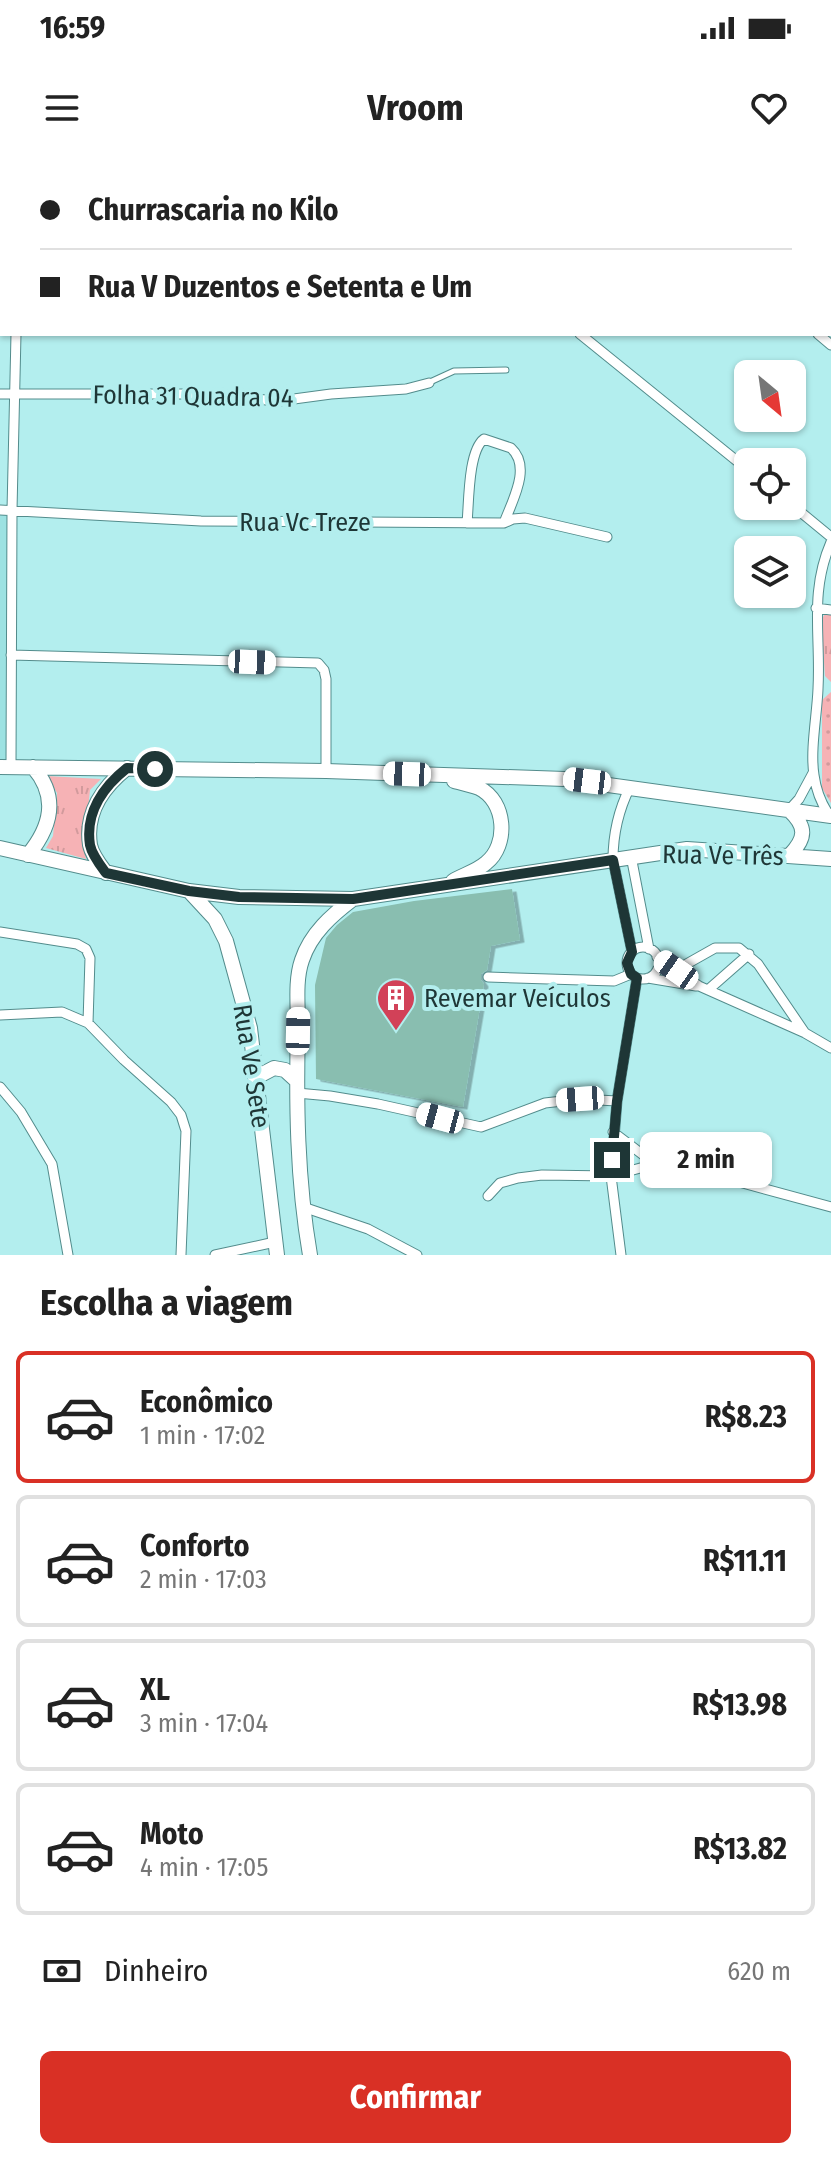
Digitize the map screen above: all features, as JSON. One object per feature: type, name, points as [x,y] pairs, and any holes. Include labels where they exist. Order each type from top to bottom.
[{"type":"main road","name":"Rua Ve Três","points":[[6,767],[326,771],[565,779],[830,816]]},
{"type":"main road","points":[[28,855],[49,823],[50,805],[43,779],[33,767]]},
{"type":"main road","points":[[106,873],[90,845],[94,808],[102,791],[127,768]]},
{"type":"main road","points":[[434,775],[481,789],[497,809],[501,823],[501,842],[486,864],[442,886]]},
{"type":"main road","points":[[789,810],[798,818],[804,835],[790,855]]},
{"type":"main road","name":"Rua Ve Três","points":[[0,848],[189,891],[239,897],[353,899],[687,849],[831,859]]},
{"type":"main road","name":"Rua Ve Sete","points":[[189,891],[215,919],[226,941],[250,1028],[276,1249]]},
{"type":"main road","name":"Rua Ve Sete","points":[[310,1255],[303,1207],[297,1087],[299,980],[302,961],[312,940],[331,916],[353,899]]},
{"type":"main road","points":[[255,1078],[274,1068],[285,1070],[297,1087]]},
{"type":"street","points":[[6,767],[11,655],[16,336]]},
{"type":"street","points":[[582,336],[734,459]]},
{"type":"street","name":"Folha 31 Quadra 04","points":[[0,394],[189,394],[279,401],[406,389],[429,383]]},
{"type":"street","points":[[467,523],[474,457],[479,443],[484,439],[511,448],[521,464],[504,523]]},
{"type":"street","name":"Rua Vc Treze","points":[[0,510],[201,521],[504,523],[525,518],[607,537]]},
{"type":"street","points":[[806,517],[831,539],[823,561],[816,608],[819,684],[813,773],[821,803],[830,816]]},
{"type":"street","points":[[816,608],[831,610]]},
{"type":"street","points":[[11,655],[318,663],[326,679],[326,771]]},
{"type":"street","points":[[819,684],[831,687]]},
{"type":"street","points":[[789,810],[799,799],[813,773]]},
{"type":"street","points":[[630,787],[615,827],[613,860],[632,952]]},
{"type":"street","points":[[631,856],[649,949],[657,957],[704,988],[805,1033],[831,1048]]},
{"type":"street","points":[[0,932],[77,944],[86,949],[90,958],[88,1023]]},
{"type":"street","points":[[676,970],[715,948],[739,948],[749,954],[805,1033]]},
{"type":"street","points":[[621,1255],[611,1176],[613,1132],[634,976],[627,963],[632,952],[649,949]]},
{"type":"street","points":[[488,977],[614,981],[634,976],[704,988],[749,954]]},
{"type":"street","points":[[648,978],[657,970],[657,957]]},
{"type":"street","points":[[0,1015],[62,1012],[88,1023],[181,1115],[186,1131],[181,1255]]},
{"type":"street","points":[[0,1087],[21,1112],[52,1164],[68,1255]]},
{"type":"street","points":[[297,1087],[481,1127],[545,1103],[580,1099],[617,1101]]},
{"type":"street","points":[[613,1132],[655,1164],[694,1175],[739,1182],[831,1207]]},
{"type":"street","points":[[488,1196],[500,1183],[518,1178],[542,1175],[611,1176],[655,1164]]},
{"type":"street","points":[[303,1207],[368,1229],[417,1255]]},
{"type":"street","points":[[215,1255],[276,1249]]},
{"type":"lane","points":[[429,383],[454,371],[506,370]]},
{"type":"shaded area","points":[[0,510],[12,510],[11,767],[0,767]]},
{"type":"green space","points":[[825,614],[831,615],[831,682],[825,676],[821,620]]},
{"type":"green space","points":[[831,692],[831,803],[822,788],[822,700]]},
{"type":"green space","points":[[47,776],[101,779],[90,790],[84,847],[86,859],[46,848],[53,836],[57,793]]},
{"type":"building","name":"Revemar Veículos","points":[[512,889],[520,940],[491,946],[487,970],[481,974],[484,984],[463,1107],[316,1079],[315,985],[326,938],[337,925],[353,912]]},
{"type":"place","name":"Revemar Veículos","points":[[396,1032]]},
{"type":"route","points":[[155,769],[127,768],[102,791],[94,808],[90,845],[106,873],[189,891],[239,897],[353,899],[613,860],[632,952],[628,957],[628,969],[637,978],[617,1101],[612,1160]]}]
